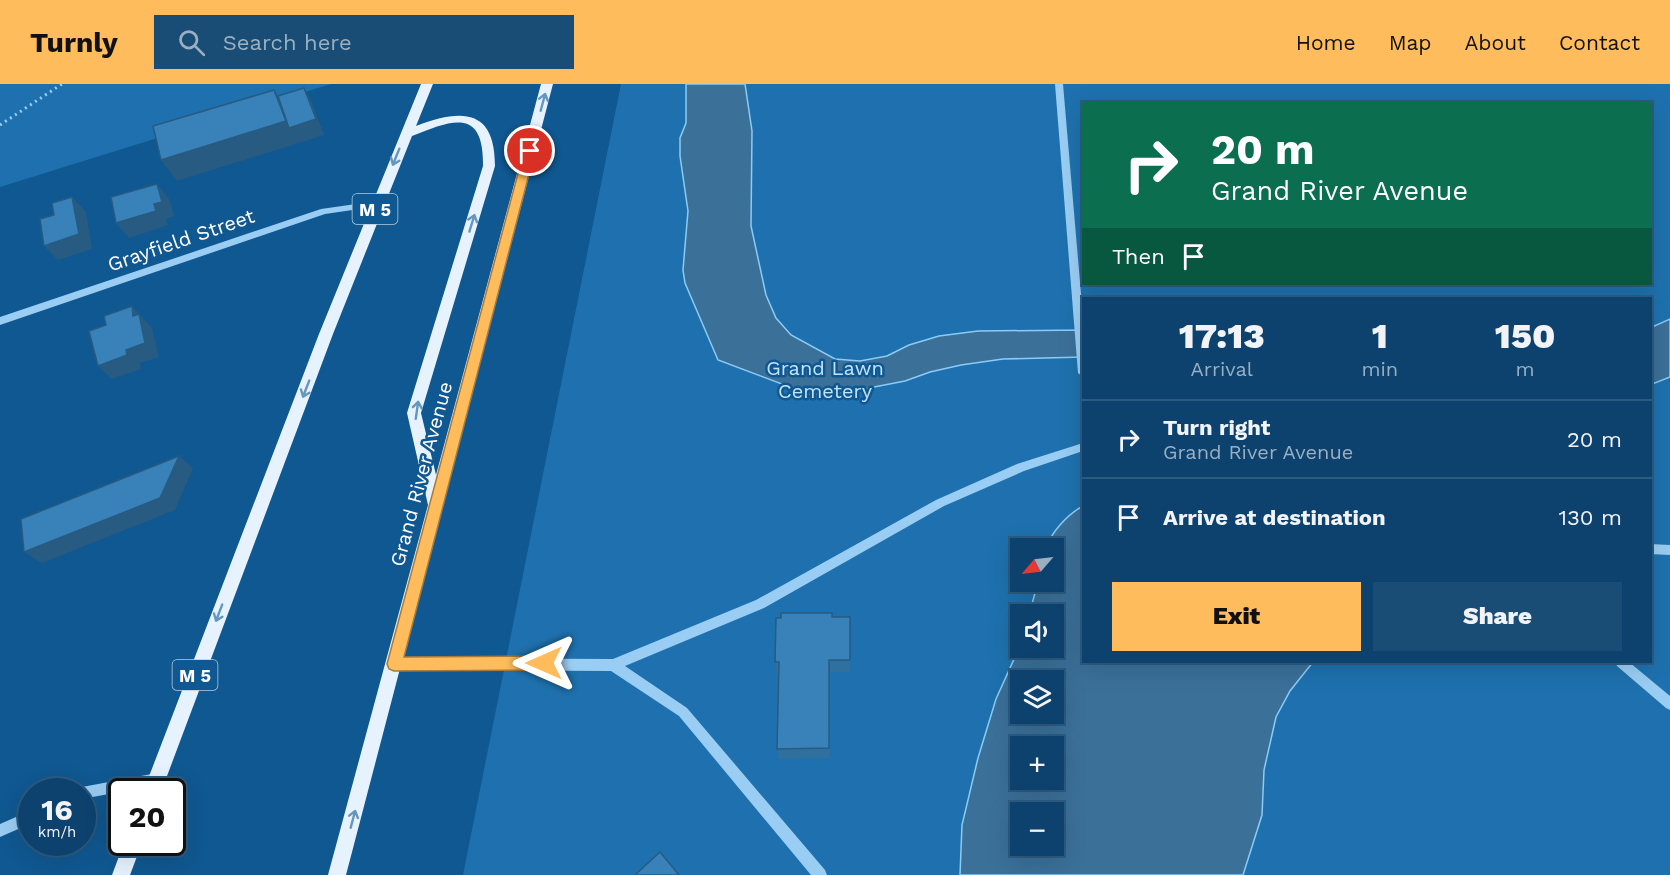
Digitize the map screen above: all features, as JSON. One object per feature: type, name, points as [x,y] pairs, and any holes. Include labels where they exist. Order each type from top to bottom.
[{"type":"main road","name":"M 5","points":[[158,778],[377,204],[427,84]]},
{"type":"main road","name":"Grand River Avenue","points":[[338,875],[547,84]]},
{"type":"main road","points":[[406,134],[442,121],[457,119],[469,120],[480,126],[488,139],[489,166],[414,413],[436,507]]},
{"type":"main road","points":[[121,875],[128,856]]},
{"type":"street","points":[[1059,84],[1082,359]]},
{"type":"street","name":"Grayfield Street","points":[[0,321],[324,211],[377,204]]},
{"type":"street","points":[[394,664],[614,665],[760,604],[940,503],[1021,467],[1082,447]]},
{"type":"street","points":[[1652,549],[1670,550]]},
{"type":"street","points":[[1622,663],[1670,704]]},
{"type":"street","points":[[614,665],[683,712],[820,875]]},
{"type":"street","points":[[0,831],[18,823]]},
{"type":"path","points":[[0,125],[62,84]]},
{"type":"green space","points":[[0,84],[331,84],[0,187]]},
{"type":"green space","name":"Grand Lawn Cemetery","points":[[621,84],[1670,84],[1670,875],[463,875]]},
{"type":"shaded area","points":[[686,84],[745,84],[752,131],[751,226],[766,295],[776,318],[791,335],[835,359],[860,361],[887,356],[909,345],[939,336],[978,331],[1082,330],[1082,357],[1003,359],[961,365],[905,381],[843,393],[811,395],[718,360],[685,283],[683,270],[688,211],[680,156],[680,138],[686,123]]},
{"type":"shaded area","points":[[1670,319],[1670,377],[1652,384],[1652,327]]},
{"type":"shaded area","points":[[1082,506],[1082,663],[1312,663],[1290,691],[1276,717],[1264,770],[1262,815],[1243,875],[960,875],[962,825],[978,758],[996,699],[1015,658],[1064,658],[1064,604],[1032,604],[1035,592],[1064,592],[1064,538],[1050,538],[1060,524]]},
{"type":"building","points":[[304,88],[316,119],[289,128],[278,96]]},
{"type":"building","points":[[274,90],[286,121],[161,160],[153,126]]},
{"type":"building","points":[[157,184],[162,202],[154,204],[156,211],[116,223],[111,197]]},
{"type":"building","points":[[72,197],[79,234],[44,246],[40,219],[54,215],[52,203]]},
{"type":"building","points":[[132,306],[133,316],[139,314],[145,343],[126,350],[127,355],[98,366],[89,331],[106,325],[104,316]]},
{"type":"building","points":[[179,456],[160,498],[24,552],[21,519]]},
{"type":"building","points":[[781,613],[832,613],[832,617],[850,617],[850,660],[829,660],[829,748],[777,749],[779,662],[775,662],[776,618],[781,618]]},
{"type":"building","points":[[660,852],[679,875],[635,875]]},
{"type":"route","points":[[530,151],[394,664],[544,663]]}]
